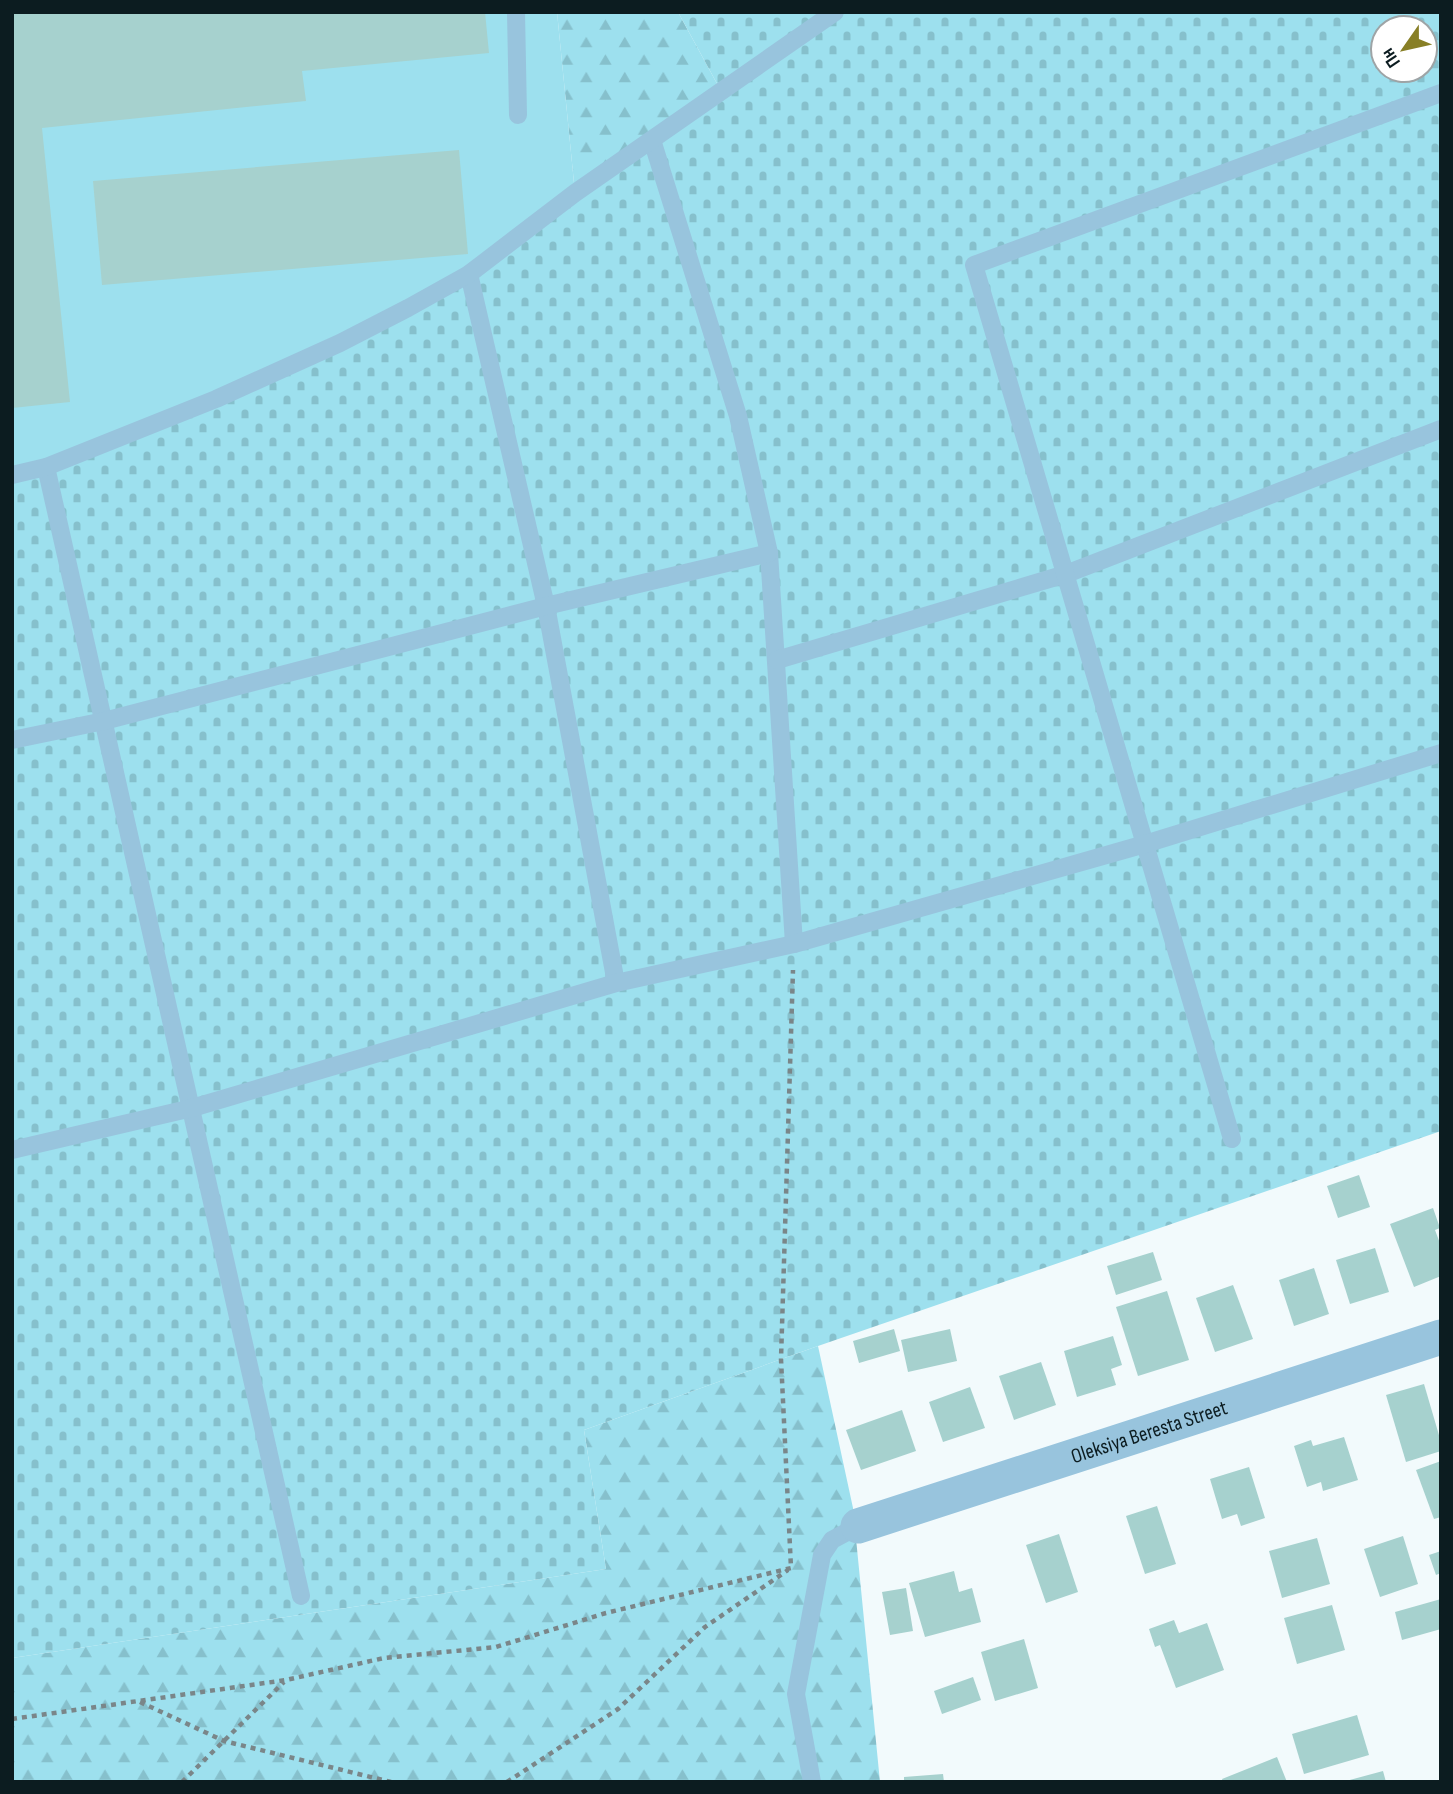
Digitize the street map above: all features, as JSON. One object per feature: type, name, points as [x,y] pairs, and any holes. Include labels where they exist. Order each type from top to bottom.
[{"type":"street","name":"Oleksiya Beresta Street","points":[[845,1533],[1441,1337]]},
{"type":"lane","points":[[516,12],[518,115]]},
{"type":"lane","points":[[12,475],[46,467],[204,404],[374,326],[469,274],[543,216],[835,12]]},
{"type":"lane","points":[[1232,1139],[974,265],[1441,93]]},
{"type":"lane","points":[[652,140],[738,416],[769,553],[794,944]]},
{"type":"lane","points":[[469,274],[546,606],[616,983]]},
{"type":"lane","points":[[777,660],[1066,574],[1441,429]]},
{"type":"lane","points":[[46,467],[301,1596]]},
{"type":"lane","points":[[12,740],[104,721],[546,606],[769,553]]},
{"type":"lane","points":[[12,1150],[192,1108],[616,983],[794,944],[1146,844],[1441,753]]},
{"type":"lane","points":[[812,1782],[796,1694],[822,1555],[845,1533]]},
{"type":"path","points":[[791,1568],[781,1359],[794,944]]},
{"type":"path","points":[[507,1782],[618,1709],[705,1627],[845,1533]]},
{"type":"path","points":[[12,1719],[286,1680],[384,1658],[496,1647],[606,1614],[791,1568]]},
{"type":"path","points":[[182,1782],[286,1680]]},
{"type":"path","points":[[140,1702],[223,1741],[391,1782]]},
{"type":"green space","points":[[12,12],[557,12],[575,193],[374,326],[12,475]]},
{"type":"green space","points":[[557,12],[678,12],[721,91],[575,193]]},
{"type":"green space","points":[[678,12],[1441,12],[1441,1131],[818,1346],[584,1430],[606,1569],[12,1658],[12,475],[276,372],[721,91]]},
{"type":"green space","points":[[818,1346],[853,1508],[880,1782],[12,1782],[12,1658],[606,1569],[584,1430]]},
{"type":"building","points":[[12,12],[485,12],[489,53],[302,71],[306,101],[42,128],[70,402],[12,408]]},
{"type":"building","points":[[459,150],[468,254],[102,285],[93,181]]},
{"type":"building","points":[[1359,1175],[1370,1207],[1338,1218],[1327,1186]]},
{"type":"building","points":[[1433,1208],[1440,1228],[1435,1230],[1441,1246],[1441,1276],[1414,1287],[1390,1224]]},
{"type":"building","points":[[1375,1248],[1389,1292],[1350,1304],[1336,1260]]},
{"type":"building","points":[[1153,1252],[1162,1280],[1116,1295],[1107,1266]]},
{"type":"building","points":[[1314,1268],[1329,1314],[1294,1326],[1279,1280]]},
{"type":"building","points":[[1233,1285],[1253,1339],[1215,1352],[1196,1298]]},
{"type":"building","points":[[1167,1291],[1189,1360],[1138,1376],[1116,1307]]},
{"type":"building","points":[[894,1329],[900,1351],[859,1363],[853,1341]]},
{"type":"building","points":[[950,1329],[957,1361],[908,1372],[901,1340]]},
{"type":"building","points":[[1113,1336],[1122,1365],[1111,1369],[1116,1385],[1077,1397],[1064,1351]]},
{"type":"building","points":[[1041,1362],[1056,1405],[1014,1420],[999,1376]]},
{"type":"building","points":[[1424,1384],[1441,1442],[1441,1451],[1406,1462],[1386,1395]]},
{"type":"building","points":[[970,1387],[985,1428],[943,1442],[929,1402]]},
{"type":"building","points":[[902,1410],[916,1451],[861,1470],[846,1430]]},
{"type":"building","points":[[1344,1437],[1358,1480],[1323,1491],[1321,1482],[1307,1487],[1294,1446],[1311,1440],[1313,1446]]},
{"type":"building","points":[[1441,1461],[1441,1517],[1434,1519],[1416,1470]]},
{"type":"building","points":[[1249,1467],[1265,1518],[1241,1526],[1237,1514],[1222,1519],[1210,1479]]},
{"type":"building","points":[[1157,1506],[1176,1564],[1145,1574],[1126,1516]]},
{"type":"building","points":[[1059,1534],[1078,1592],[1046,1603],[1026,1545]]},
{"type":"building","points":[[1403,1536],[1418,1584],[1380,1597],[1364,1549]]},
{"type":"building","points":[[1317,1538],[1330,1584],[1282,1598],[1269,1551]]},
{"type":"building","points":[[1441,1551],[1441,1573],[1436,1575],[1429,1555]]},
{"type":"building","points":[[954,1571],[959,1592],[972,1588],[981,1622],[925,1637],[909,1583]]},
{"type":"building","points":[[906,1588],[913,1631],[890,1635],[882,1592]]},
{"type":"building","points":[[1441,1599],[1441,1629],[1402,1640],[1395,1612]]},
{"type":"building","points":[[1332,1605],[1345,1650],[1297,1664],[1284,1618]]},
{"type":"building","points":[[1174,1620],[1179,1633],[1207,1623],[1224,1670],[1176,1688],[1160,1645],[1155,1647],[1149,1629]]},
{"type":"building","points":[[1024,1639],[1038,1688],[995,1701],[981,1652]]},
{"type":"building","points":[[973,1677],[981,1700],[942,1714],[934,1691]]},
{"type":"building","points":[[1357,1715],[1369,1755],[1304,1774],[1292,1734]]},
{"type":"building","points":[[1277,1757],[1287,1782],[1223,1782],[1222,1779]]},
{"type":"building","points":[[1383,1771],[1386,1782],[1346,1782],[1346,1781]]},
{"type":"building","points":[[943,1774],[944,1782],[904,1782],[904,1777]]}]
